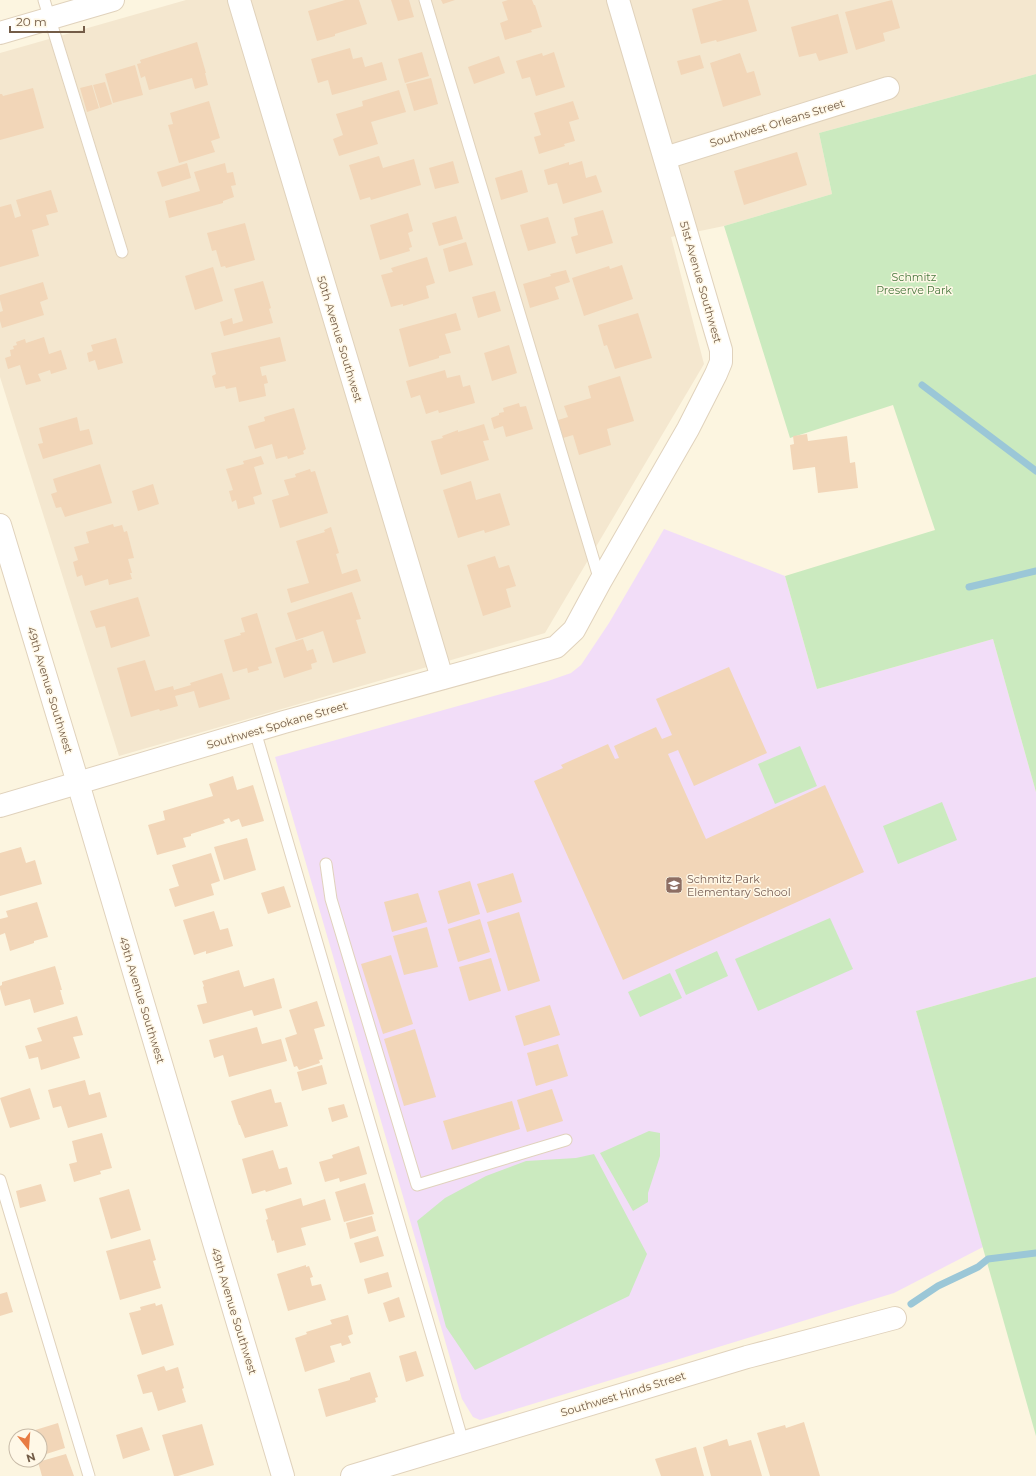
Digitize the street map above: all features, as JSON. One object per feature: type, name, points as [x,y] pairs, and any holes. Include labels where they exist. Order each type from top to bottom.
[{"type":"street","points":[[0,32],[47,9],[113,0]]},
{"type":"street","name":"50th Avenue Southwest","points":[[239,0],[442,678]]},
{"type":"street","name":"51st Avenue Southwest","points":[[556,647],[574,630],[688,428],[720,362],[721,350],[618,0]]},
{"type":"street","name":"Southwest Orleans Street","points":[[665,158],[888,88]]},
{"type":"street","name":"49th Avenue Southwest","points":[[0,525],[283,1476]]},
{"type":"street","name":"Southwest Spokane Street","points":[[0,806],[255,731],[556,647]]},
{"type":"street","name":"Southwest Hinds Street","points":[[352,1476],[747,1357],[895,1318]]},
{"type":"lane","points":[[425,0],[600,582]]},
{"type":"lane","points":[[47,9],[122,252]]},
{"type":"lane","points":[[255,731],[463,1442]]},
{"type":"lane","points":[[326,864],[331,899],[417,1185],[566,1140]]},
{"type":"lane","points":[[0,1180],[90,1476]]},
{"type":"shaded area","points":[[186,0],[1036,0],[1036,74],[819,133],[832,194],[724,226],[671,237],[704,364],[545,633],[119,756],[0,377],[0,53]]},
{"type":"shaded area","name":"Schmitz Park Elementary School","points":[[664,529],[785,576],[817,689],[993,639],[1036,792],[1036,977],[916,1011],[983,1247],[894,1293],[480,1420],[473,1417],[462,1399],[275,757],[548,681],[571,673],[581,665],[609,623]]},
{"type":"green space","name":"Schmitz Preserve Park","points":[[1036,74],[1036,792],[993,639],[817,689],[785,576],[935,530],[893,405],[790,438],[724,226],[832,194],[819,133]]},
{"type":"green space","points":[[800,746],[817,786],[775,804],[758,764]]},
{"type":"green space","points":[[942,802],[957,840],[898,864],[883,826]]},
{"type":"green space","points":[[830,918],[853,969],[758,1011],[735,959]]},
{"type":"green space","points":[[717,951],[728,976],[686,995],[675,970]]},
{"type":"green space","points":[[670,973],[682,998],[640,1017],[628,992]]},
{"type":"green space","points":[[1036,977],[1036,1436],[916,1011]]},
{"type":"green space","points":[[649,1131],[660,1133],[660,1156],[648,1193],[648,1202],[633,1211],[600,1153]]},
{"type":"green space","points":[[594,1154],[647,1254],[629,1296],[475,1370],[446,1327],[417,1221],[445,1198],[486,1176],[526,1161],[576,1158]]},
{"type":"building","points":[[345,0],[359,0],[367,24],[317,41],[308,11]]},
{"type":"building","points":[[391,0],[409,0],[414,17],[398,21]]},
{"type":"building","points":[[441,0],[455,0],[443,4]]},
{"type":"building","points":[[508,0],[532,0],[542,27],[531,30],[532,32],[505,40],[500,23],[508,20],[502,2]]},
{"type":"building","points":[[723,0],[748,0],[757,31],[717,42],[716,40],[701,44],[692,9]]},
{"type":"building","points":[[892,0],[900,28],[883,33],[885,41],[856,50],[845,12]]},
{"type":"building","points":[[838,14],[848,53],[819,61],[816,53],[799,57],[791,27]]},
{"type":"building","points":[[197,42],[208,85],[195,89],[192,78],[149,90],[145,76],[141,78],[137,64],[141,63],[140,60]]},
{"type":"building","points":[[350,48],[353,59],[362,57],[365,67],[382,62],[387,80],[332,95],[328,80],[318,83],[311,59]]},
{"type":"building","points":[[422,52],[429,76],[405,83],[398,59]]},
{"type":"building","points":[[554,52],[565,87],[536,96],[530,77],[522,79],[516,61],[542,53],[543,56]]},
{"type":"building","points":[[740,53],[747,73],[754,71],[761,95],[723,107],[710,63]]},
{"type":"building","points":[[700,55],[704,68],[681,75],[677,61]]},
{"type":"building","points":[[499,56],[505,73],[474,84],[468,67]]},
{"type":"building","points":[[135,65],[143,95],[113,103],[105,74]]},
{"type":"building","points":[[431,78],[438,104],[414,111],[406,84]]},
{"type":"building","points":[[105,82],[112,104],[100,108],[93,85]]},
{"type":"building","points":[[92,85],[99,108],[87,112],[80,88]]},
{"type":"building","points":[[33,88],[44,128],[0,140],[0,94],[3,96]]},
{"type":"building","points":[[399,90],[406,112],[371,122],[378,144],[339,156],[333,139],[343,135],[336,114],[363,106],[362,101]]},
{"type":"building","points":[[209,101],[220,138],[211,141],[215,152],[179,163],[168,125],[173,124],[170,113]]},
{"type":"building","points":[[573,101],[579,119],[569,122],[575,141],[564,144],[565,146],[539,154],[534,137],[541,135],[534,113]]},
{"type":"building","points":[[797,152],[807,185],[744,205],[734,171]]},
{"type":"building","points":[[379,156],[383,168],[414,159],[421,185],[371,200],[370,197],[360,200],[349,165]]},
{"type":"building","points":[[453,161],[459,183],[435,189],[429,168]]},
{"type":"building","points":[[582,161],[586,178],[596,175],[602,192],[563,204],[557,183],[548,185],[544,170],[569,162],[569,165]]},
{"type":"building","points":[[187,163],[191,178],[162,187],[157,172]]},
{"type":"building","points":[[225,163],[227,173],[233,172],[236,185],[231,186],[234,197],[223,201],[223,203],[169,218],[165,201],[200,191],[194,172]]},
{"type":"building","points":[[522,170],[528,192],[501,200],[495,178]]},
{"type":"building","points":[[51,190],[58,212],[46,215],[49,225],[32,230],[39,256],[0,267],[0,207],[11,204],[15,218],[21,216],[16,200]]},
{"type":"building","points":[[603,210],[613,243],[576,254],[571,237],[578,235],[574,218]]},
{"type":"building","points":[[408,213],[413,231],[408,233],[412,247],[409,248],[410,251],[380,260],[370,225]]},
{"type":"building","points":[[456,216],[463,239],[439,246],[432,223]]},
{"type":"building","points":[[548,217],[556,243],[528,251],[520,225]]},
{"type":"building","points":[[245,223],[255,260],[226,268],[225,266],[221,267],[216,250],[212,251],[207,233]]},
{"type":"building","points":[[466,242],[473,265],[449,272],[443,249]]},
{"type":"building","points":[[427,257],[435,283],[426,286],[429,298],[403,306],[403,304],[391,307],[381,275],[393,272],[391,268]]},
{"type":"building","points":[[622,265],[633,299],[584,316],[572,278],[609,266],[610,269]]},
{"type":"building","points":[[213,267],[223,301],[195,310],[185,276]]},
{"type":"building","points":[[566,270],[570,282],[555,287],[559,299],[530,308],[523,284]]},
{"type":"building","points":[[263,281],[271,308],[269,309],[273,323],[224,336],[220,322],[232,318],[233,324],[243,321],[234,289]]},
{"type":"building","points":[[43,282],[48,299],[40,302],[44,315],[2,328],[0,312],[3,311],[0,295]]},
{"type":"building","points":[[495,291],[501,311],[478,318],[472,297]]},
{"type":"building","points":[[456,313],[461,330],[445,334],[451,353],[409,367],[399,329]]},
{"type":"building","points":[[638,313],[652,358],[615,369],[607,345],[604,346],[598,325]]},
{"type":"building","points":[[44,337],[49,354],[61,350],[67,369],[51,374],[50,370],[38,374],[41,381],[26,385],[20,365],[8,369],[5,358],[11,356],[10,350],[14,349],[13,346],[17,345],[16,342],[25,339],[26,343]]},
{"type":"building","points":[[280,337],[286,361],[260,367],[262,376],[266,375],[268,383],[264,384],[266,396],[239,402],[236,387],[226,389],[225,386],[215,388],[212,376],[216,374],[211,353]]},
{"type":"building","points":[[116,338],[123,363],[98,370],[95,360],[89,362],[87,353],[93,351],[91,345]]},
{"type":"building","points":[[509,345],[517,373],[492,381],[484,353]]},
{"type":"building","points":[[445,370],[447,378],[460,375],[463,387],[470,385],[475,403],[439,413],[438,410],[426,414],[420,395],[411,398],[406,381]]},
{"type":"building","points":[[620,376],[634,421],[607,429],[611,445],[579,455],[573,435],[563,438],[558,420],[568,417],[564,406],[591,398],[588,386]]},
{"type":"building","points":[[519,403],[520,407],[526,406],[533,429],[506,437],[503,426],[494,429],[491,418],[504,412],[503,408]]},
{"type":"building","points":[[294,408],[306,449],[303,451],[304,454],[288,459],[287,456],[276,459],[272,444],[255,449],[248,426],[265,421],[264,417]]},
{"type":"building","points":[[77,417],[80,431],[89,429],[93,444],[43,459],[38,444],[43,443],[39,428]]},
{"type":"building","points":[[484,424],[489,440],[483,441],[489,460],[441,475],[431,441],[443,438],[442,436],[458,430],[458,432]]},
{"type":"building","points":[[807,434],[808,441],[847,436],[850,463],[855,462],[858,488],[818,493],[815,467],[793,470],[790,445],[794,444],[793,436]]},
{"type":"building","points":[[261,456],[264,464],[254,467],[262,494],[253,497],[255,504],[238,509],[236,500],[232,502],[229,491],[233,490],[226,469],[244,464],[243,461]]},
{"type":"building","points":[[100,464],[112,503],[65,517],[61,507],[56,508],[51,494],[57,492],[53,479]]},
{"type":"building","points":[[310,469],[311,472],[315,471],[328,513],[280,528],[272,500],[289,495],[284,480],[296,477],[295,474]]},
{"type":"building","points":[[471,481],[476,500],[500,493],[510,525],[485,533],[484,530],[458,538],[443,490]]},
{"type":"building","points":[[153,484],[159,504],[138,511],[132,491]]},
{"type":"building","points":[[113,524],[114,527],[122,525],[124,532],[127,531],[134,558],[128,559],[132,579],[109,585],[108,579],[85,586],[82,575],[77,577],[73,562],[78,560],[74,547],[89,543],[86,532]]},
{"type":"building","points":[[331,527],[339,553],[336,554],[342,574],[357,569],[361,581],[291,603],[287,589],[309,583],[296,541],[325,532],[324,530]]},
{"type":"building","points":[[495,556],[499,568],[509,565],[516,586],[506,589],[511,607],[483,616],[467,565]]},
{"type":"building","points":[[352,592],[361,619],[356,620],[366,653],[333,663],[323,631],[296,640],[287,613]]},
{"type":"building","points":[[138,597],[150,636],[111,648],[105,626],[96,628],[90,611]]},
{"type":"building","points":[[257,613],[272,663],[258,667],[259,670],[248,673],[247,668],[233,672],[224,640],[241,635],[240,633],[245,632],[241,618]]},
{"type":"building","points":[[303,639],[307,651],[313,649],[317,662],[311,664],[312,669],[284,678],[275,648]]},
{"type":"building","points":[[145,660],[155,691],[173,686],[174,690],[191,685],[190,683],[222,673],[230,699],[199,708],[194,691],[175,696],[178,706],[160,711],[159,709],[131,717],[117,668]]},
{"type":"building","points":[[729,667],[767,753],[694,786],[678,750],[668,754],[706,839],[825,785],[864,872],[623,980],[534,781],[563,768],[561,765],[608,744],[615,759],[619,758],[614,746],[656,727],[662,739],[672,735],[656,699]]},
{"type":"building","points":[[233,776],[237,790],[253,785],[264,821],[242,827],[239,819],[231,822],[229,818],[223,820],[225,823],[183,838],[186,847],[157,855],[148,825],[165,820],[163,811],[213,796],[209,784]]},
{"type":"building","points":[[247,838],[256,870],[224,880],[214,847]]},
{"type":"building","points":[[21,847],[26,863],[35,860],[42,884],[0,896],[0,853]]},
{"type":"building","points":[[211,853],[220,881],[211,884],[214,895],[175,907],[169,889],[179,886],[172,865]]},
{"type":"building","points":[[513,873],[522,902],[487,913],[477,884]]},
{"type":"building","points":[[470,881],[480,914],[448,924],[438,891]]},
{"type":"building","points":[[284,886],[291,907],[268,914],[261,893]]},
{"type":"building","points":[[418,893],[427,922],[392,932],[384,902]]},
{"type":"building","points":[[37,902],[48,937],[10,951],[5,933],[0,935],[0,919],[8,917],[6,911]]},
{"type":"building","points":[[214,911],[220,930],[228,928],[233,946],[206,954],[206,951],[194,955],[183,920]]},
{"type":"building","points":[[519,912],[540,981],[508,991],[487,922]]},
{"type":"building","points":[[480,919],[490,952],[458,962],[448,929]]},
{"type":"building","points":[[427,927],[438,967],[404,975],[393,936]]},
{"type":"building","points":[[391,955],[413,1024],[383,1034],[361,964]]},
{"type":"building","points":[[491,958],[501,991],[469,1001],[459,967]]},
{"type":"building","points":[[55,966],[62,990],[60,990],[64,1004],[34,1013],[30,999],[5,1006],[0,989],[2,982]]},
{"type":"building","points":[[239,970],[244,987],[274,978],[282,1008],[254,1016],[252,1010],[203,1024],[197,1005],[207,1003],[202,981]]},
{"type":"building","points":[[317,1001],[325,1026],[314,1029],[323,1059],[319,1060],[320,1063],[299,1070],[297,1066],[294,1067],[285,1038],[297,1034],[289,1010]]},
{"type":"building","points":[[550,1005],[560,1035],[524,1046],[515,1016]]},
{"type":"building","points":[[77,1016],[83,1035],[73,1037],[80,1058],[41,1070],[38,1057],[29,1059],[25,1046],[42,1041],[37,1028]]},
{"type":"building","points":[[257,1027],[262,1044],[281,1039],[287,1061],[229,1077],[223,1055],[214,1058],[209,1040]]},
{"type":"building","points":[[415,1029],[436,1097],[404,1106],[384,1039]]},
{"type":"building","points":[[558,1044],[568,1076],[536,1086],[527,1053]]},
{"type":"building","points":[[322,1065],[327,1084],[302,1091],[297,1072]]},
{"type":"building","points":[[85,1080],[89,1095],[100,1092],[107,1117],[68,1128],[61,1106],[53,1108],[48,1090]]},
{"type":"building","points":[[30,1088],[40,1119],[10,1128],[0,1098]]},
{"type":"building","points":[[271,1089],[275,1103],[281,1102],[288,1126],[245,1138],[231,1101]]},
{"type":"building","points":[[552,1089],[563,1121],[527,1132],[517,1100]]},
{"type":"building","points":[[512,1101],[520,1129],[452,1150],[443,1121]]},
{"type":"building","points":[[344,1104],[348,1117],[332,1122],[328,1108]]},
{"type":"building","points":[[102,1133],[112,1168],[100,1171],[101,1174],[74,1182],[69,1164],[77,1162],[72,1141]]},
{"type":"building","points":[[359,1146],[367,1174],[340,1182],[339,1178],[325,1182],[319,1162],[333,1158],[332,1155]]},
{"type":"building","points":[[273,1150],[279,1169],[287,1167],[292,1184],[266,1192],[265,1190],[252,1194],[242,1159]]},
{"type":"building","points":[[365,1183],[374,1214],[344,1222],[335,1192]]},
{"type":"building","points":[[41,1184],[46,1201],[20,1208],[16,1191]]},
{"type":"building","points":[[129,1189],[141,1230],[111,1239],[99,1198]]},
{"type":"building","points":[[301,1198],[303,1206],[325,1199],[331,1220],[301,1228],[306,1245],[277,1253],[274,1240],[272,1241],[266,1220],[268,1219],[265,1209]]},
{"type":"building","points":[[372,1216],[376,1231],[350,1239],[346,1223]]},
{"type":"building","points":[[378,1236],[384,1256],[360,1263],[354,1243]]},
{"type":"building","points":[[150,1239],[156,1260],[153,1261],[161,1288],[120,1300],[106,1251]]},
{"type":"building","points":[[306,1265],[306,1267],[309,1266],[313,1277],[310,1278],[312,1286],[321,1284],[326,1300],[288,1311],[277,1274]]},
{"type":"building","points":[[388,1272],[392,1287],[368,1294],[364,1279]]},
{"type":"building","points":[[7,1292],[13,1312],[0,1316],[0,1294]]},
{"type":"building","points":[[399,1297],[405,1317],[389,1322],[383,1303]]},
{"type":"building","points":[[155,1303],[156,1306],[162,1304],[174,1345],[142,1355],[129,1313],[141,1310],[140,1307]]},
{"type":"building","points":[[348,1315],[353,1334],[348,1336],[351,1343],[342,1346],[341,1343],[330,1346],[335,1362],[305,1372],[295,1338],[307,1334],[306,1332],[332,1324],[330,1320]]},
{"type":"building","points":[[416,1351],[424,1376],[406,1382],[399,1356]]},
{"type":"building","points":[[164,1366],[166,1371],[178,1367],[186,1402],[158,1411],[152,1392],[143,1394],[137,1375]]},
{"type":"building","points":[[370,1372],[378,1397],[375,1398],[376,1402],[326,1417],[318,1389],[350,1380],[350,1378]]},
{"type":"building","points":[[804,1422],[820,1476],[770,1476],[757,1433],[785,1425],[786,1428]]},
{"type":"building","points":[[58,1423],[65,1448],[48,1453],[48,1428],[42,1428]]},
{"type":"building","points":[[202,1424],[214,1465],[174,1476],[162,1435]]},
{"type":"building","points":[[142,1427],[150,1450],[123,1459],[116,1435]]},
{"type":"building","points":[[727,1439],[729,1446],[751,1440],[762,1476],[711,1476],[703,1447]]},
{"type":"building","points":[[696,1447],[704,1476],[661,1476],[655,1459]]},
{"type":"building","points":[[66,1454],[74,1476],[42,1476],[40,1468],[48,1468],[48,1459]]},
{"type":"waterway","points":[[922,385],[1036,471]]},
{"type":"waterway","points":[[969,587],[1036,571]]},
{"type":"waterway","points":[[911,1304],[938,1286],[978,1267],[988,1259],[1036,1253]]},
{"type":"place","name":"Schmitz Park Elementary School","points":[[674,885]]}]
